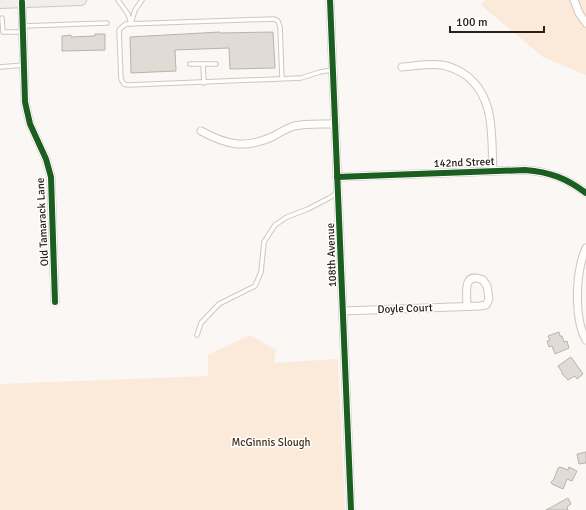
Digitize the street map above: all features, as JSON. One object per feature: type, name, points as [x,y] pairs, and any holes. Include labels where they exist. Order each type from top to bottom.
[{"type":"main road","points":[[0,3],[81,0]]},
{"type":"street","name":"108th Avenue","points":[[330,0],[351,510]]},
{"type":"street","points":[[574,0],[579,13],[586,23]]},
{"type":"street","name":"Old Tamarack Lane","points":[[22,2],[25,102],[30,124],[46,159],[52,187],[55,302]]},
{"type":"street","points":[[402,67],[441,65],[458,69],[481,91],[488,106],[491,127],[493,171]]},
{"type":"street","points":[[201,131],[220,141],[240,144],[259,142],[293,126],[309,124],[334,124]]},
{"type":"street","name":"142nd Street","points":[[338,177],[526,170],[544,172],[560,177],[575,184],[586,193]]},
{"type":"street","points":[[586,248],[581,261],[578,280],[579,314],[582,334],[586,340]]},
{"type":"street","name":"Doyle Court","points":[[343,311],[467,306]]},
{"type":"lane","points":[[118,0],[128,14],[131,24]]},
{"type":"lane","points":[[131,24],[135,10],[142,0]]},
{"type":"lane","points":[[2,18],[3,32],[23,29],[107,23]]},
{"type":"lane","points":[[282,80],[280,27],[278,22],[274,19],[126,24],[119,30],[121,79],[124,84],[128,85],[282,80],[301,78],[332,70]]},
{"type":"lane","points":[[190,64],[216,64]]},
{"type":"lane","points":[[203,64],[204,83]]},
{"type":"lane","points":[[0,67],[24,65]]},
{"type":"lane","points":[[197,335],[201,323],[219,304],[255,286],[261,272],[264,242],[275,225],[287,217],[330,198],[338,192]]},
{"type":"green space","points":[[485,0],[586,0],[586,75],[543,57],[481,5]]},
{"type":"green space","name":"McGinnis Slough","points":[[250,335],[276,349],[274,363],[338,359],[345,510],[0,510],[0,384],[208,376],[208,355]]},
{"type":"building","points":[[220,32],[273,32],[275,68],[230,69],[229,48],[175,50],[176,71],[131,73],[130,37]]},
{"type":"building","points":[[95,34],[105,34],[105,50],[62,51],[62,36],[95,36]]},
{"type":"building","points":[[559,332],[564,342],[567,341],[569,348],[555,354],[552,346],[549,347],[547,341],[550,340],[548,336]]},
{"type":"building","points":[[571,357],[583,374],[577,379],[575,376],[568,380],[562,374],[558,366]]},
{"type":"building","points":[[586,452],[586,463],[579,464],[577,454]]},
{"type":"building","points":[[560,467],[568,470],[569,467],[577,471],[572,481],[567,479],[563,489],[552,484],[551,482],[554,479],[558,468]]},
{"type":"building","points":[[568,498],[571,504],[567,507],[568,510],[546,510]]},
{"type":"cycle path","points":[[330,0],[351,510]]},
{"type":"cycle path","points":[[22,2],[25,102],[30,124],[46,159],[51,177],[55,302]]},
{"type":"cycle path","points":[[337,177],[525,170],[550,174],[572,183],[586,193]]}]
